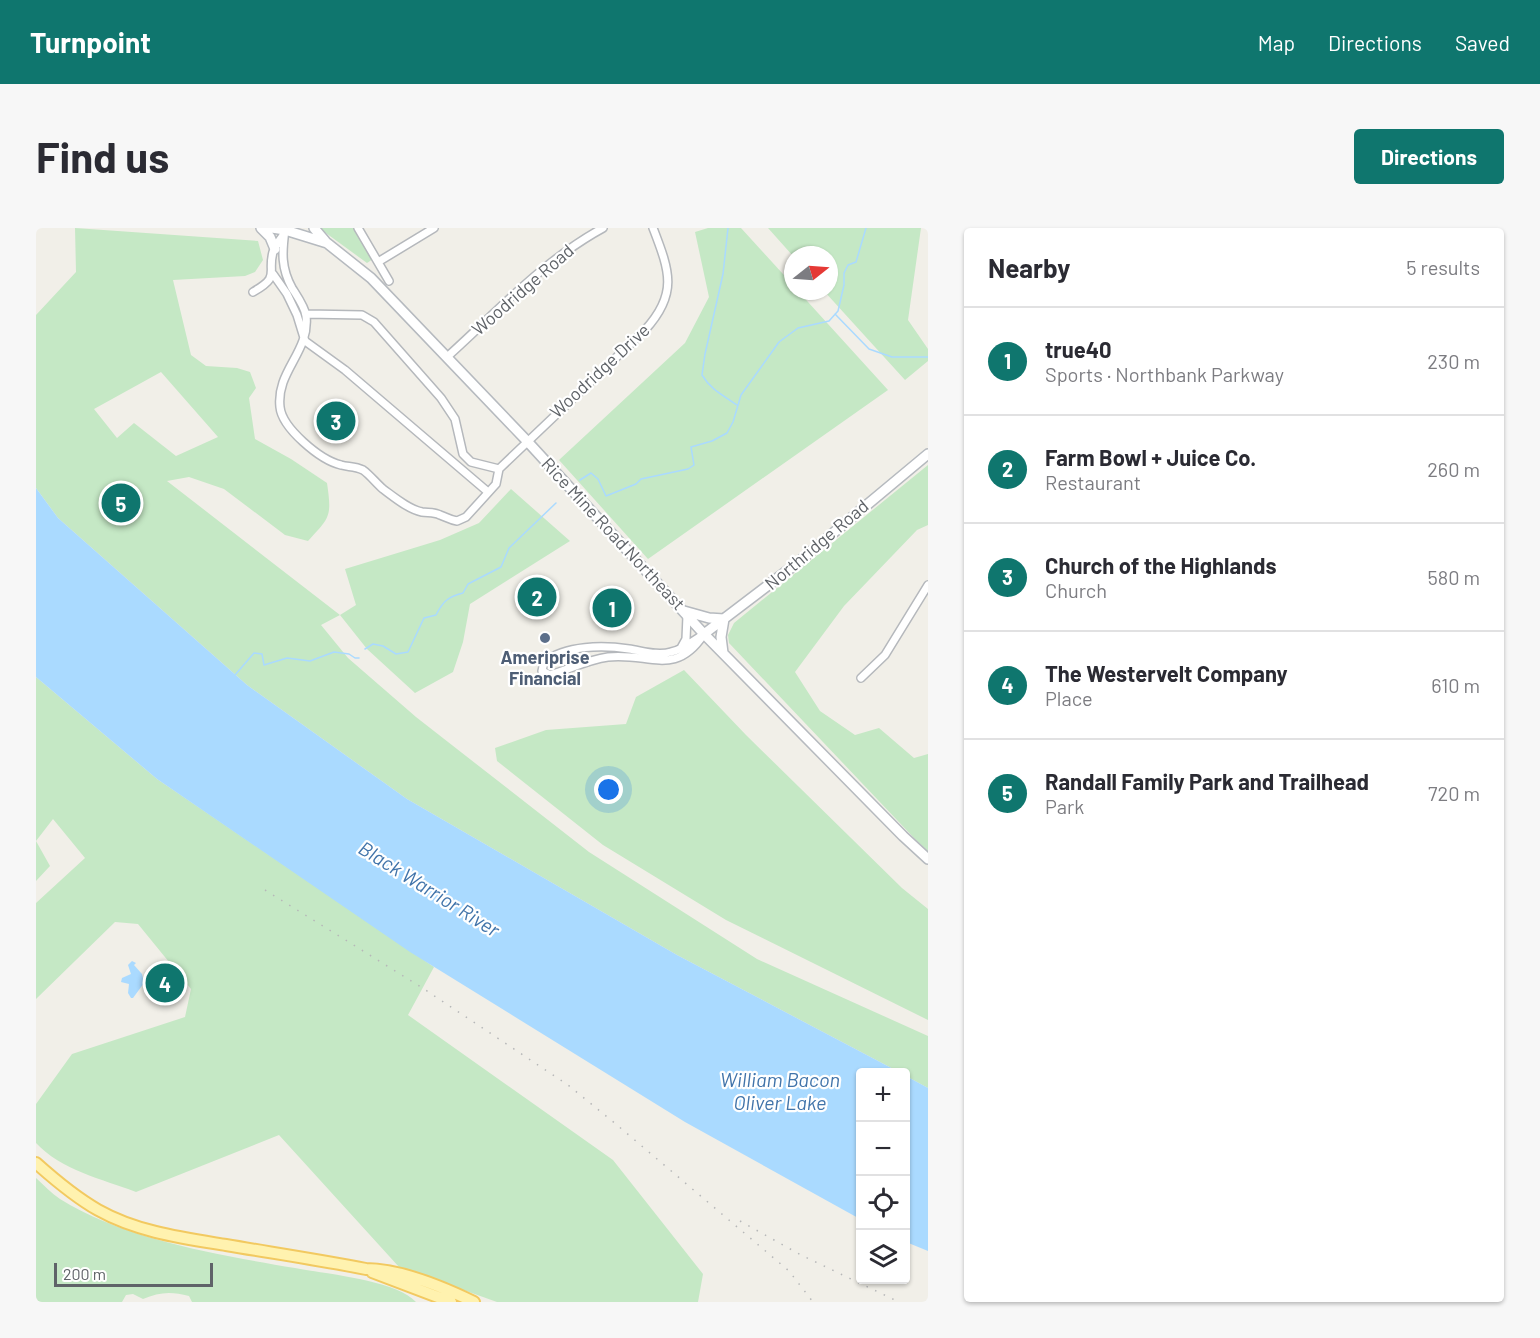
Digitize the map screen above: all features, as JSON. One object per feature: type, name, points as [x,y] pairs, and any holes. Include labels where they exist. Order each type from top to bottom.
[{"type":"main road","points":[[261,228],[270,237],[275,249]]},
{"type":"main road","name":"Rice Mine Road Northeast","points":[[272,228],[286,229],[327,243],[370,278],[527,441],[704,634],[928,859]]},
{"type":"main road","points":[[314,228],[327,243]]},
{"type":"main road","name":"Northridge Road","points":[[704,634],[799,561],[928,454]]},
{"type":"main road","points":[[685,613],[724,619],[721,637],[723,653]]},
{"type":"main road","points":[[36,1163],[67,1190],[115,1218],[134,1225],[183,1238],[366,1269],[381,1269],[442,1288],[474,1302]]},
{"type":"main road","points":[[366,1269],[451,1302]]},
{"type":"street","points":[[358,228],[389,281]]},
{"type":"street","points":[[378,262],[434,228]]},
{"type":"street","name":"Woodridge Road","points":[[447,357],[551,263],[603,228]]},
{"type":"street","name":"Woodridge Drive","points":[[499,469],[645,330],[661,309],[668,291],[669,278],[653,228]]},
{"type":"street","points":[[286,229],[273,253],[273,274],[287,294],[297,315],[305,341],[345,370],[488,492]]},
{"type":"street","points":[[286,229],[282,261],[306,314],[305,341],[287,371],[280,388],[280,407],[283,417],[290,428],[315,451],[340,465],[363,470],[391,495],[409,506],[449,520],[457,521],[466,517],[495,484],[499,469],[471,462],[463,454],[455,419],[441,398],[374,322],[362,315],[306,314]]},
{"type":"street","points":[[253,292],[265,285],[273,274]]},
{"type":"street","points":[[861,678],[885,655],[928,585]]},
{"type":"street","points":[[681,649],[686,639],[685,613]]},
{"type":"street","points":[[704,634],[694,649],[676,659],[664,661],[610,657],[580,663],[550,675],[542,671],[544,662],[549,658],[571,651],[615,647],[653,653],[672,652],[704,634]]},
{"type":"green space","points":[[75,228],[258,241],[263,260],[255,272],[245,276],[173,280],[191,355],[206,366],[237,368],[250,372],[256,388],[249,398],[255,439],[327,483],[328,516],[308,541],[285,535],[224,489],[189,477],[167,481],[340,615],[321,625],[348,658],[416,717],[589,852],[757,959],[928,1036],[928,1088],[910,1078],[910,1068],[891,1068],[677,955],[407,799],[247,685],[58,518],[36,488],[36,315],[76,272]],"holes":[[[161,372],[218,437],[176,456],[134,423],[117,438],[94,409]]]},
{"type":"green space","points":[[319,228],[354,228],[373,259],[367,263]]},
{"type":"green space","points":[[708,228],[741,228],[784,275],[784,300],[806,300],[888,390],[648,559],[559,460],[685,343],[709,297],[695,232]]},
{"type":"green space","points":[[768,228],[921,228],[908,320],[928,349],[928,361],[905,380],[832,300],[838,300],[838,246],[784,246]]},
{"type":"green space","points":[[928,465],[928,525],[917,530],[844,606],[795,672],[820,711],[855,735],[879,728],[914,758],[928,754],[928,851],[729,643],[728,635],[734,623]]},
{"type":"green space","points":[[511,489],[570,541],[470,604],[463,642],[453,672],[415,693],[367,649],[340,615],[356,605],[345,569],[440,540],[479,523]]},
{"type":"green space","points":[[684,670],[746,735],[902,888],[928,909],[928,1020],[726,920],[603,845],[497,761],[495,748],[546,730],[626,724],[636,697]]},
{"type":"green space","points":[[36,677],[157,779],[434,967],[408,1015],[613,1160],[703,1274],[698,1302],[497,1302],[399,1267],[279,1135],[136,1192],[70,1167],[36,1143],[36,1104],[72,1054],[185,1017],[191,989],[138,924],[115,922],[36,999],[36,903],[85,858],[53,819],[36,841]]},
{"type":"green space","points":[[36,841],[50,866],[36,881]]},
{"type":"green space","points":[[36,1178],[60,1199],[86,1213],[143,1235],[205,1251],[377,1283],[406,1294],[416,1302],[192,1302],[189,1296],[171,1293],[143,1299],[133,1294],[126,1295],[122,1302],[36,1302]]},
{"type":"water","name":"William Bacon Oliver Lake","points":[[36,488],[58,518],[247,685],[407,799],[677,955],[891,1068],[856,1068],[856,1217],[685,1122],[410,952],[157,779],[36,677]]},
{"type":"water","points":[[132,961],[136,963],[134,965],[142,974],[144,983],[131,998],[128,993],[129,984],[121,982],[122,978],[131,974],[128,965]]},
{"type":"water","points":[[910,1078],[928,1088],[928,1251],[910,1244]]},
{"type":"waterway","points":[[728,228],[723,274],[702,375],[713,388],[737,405]]},
{"type":"waterway","points":[[580,480],[591,473],[598,479],[606,496],[636,484],[641,479],[688,469],[694,465],[691,447],[712,441],[727,433],[733,422],[741,395],[779,342],[798,328],[829,321],[838,311],[844,285],[844,273],[848,265],[856,262],[866,228]]},
{"type":"waterway","points":[[835,314],[869,349],[892,357],[928,357]]},
{"type":"waterway","points":[[365,649],[373,644],[383,646],[396,654],[408,652],[424,618],[436,615],[444,603],[463,593],[468,584],[501,567],[509,548],[556,503]]},
{"type":"waterway","points":[[235,675],[254,653],[262,654],[264,665],[287,658],[310,661],[334,652],[359,658]]},
{"type":"railway","points":[[265,890],[421,987],[568,1085],[789,1271],[813,1302]]},
{"type":"railway","points":[[740,1221],[801,1255],[899,1302]]},
{"type":"place","name":"Church of the Highlands","points":[[336,421]]},
{"type":"place","name":"Randall Family Park and Trailhead","points":[[121,503]]},
{"type":"place","name":"Farm Bowl + Juice Co.","points":[[537,597]]},
{"type":"place","name":"true40","points":[[612,608]]},
{"type":"place","name":"Ameriprise Financial","points":[[545,638]]},
{"type":"place","name":"The Westervelt Company","points":[[165,983]]},
{"type":"water label","name":"Black Warrior River","points":[[429,889]]}]
